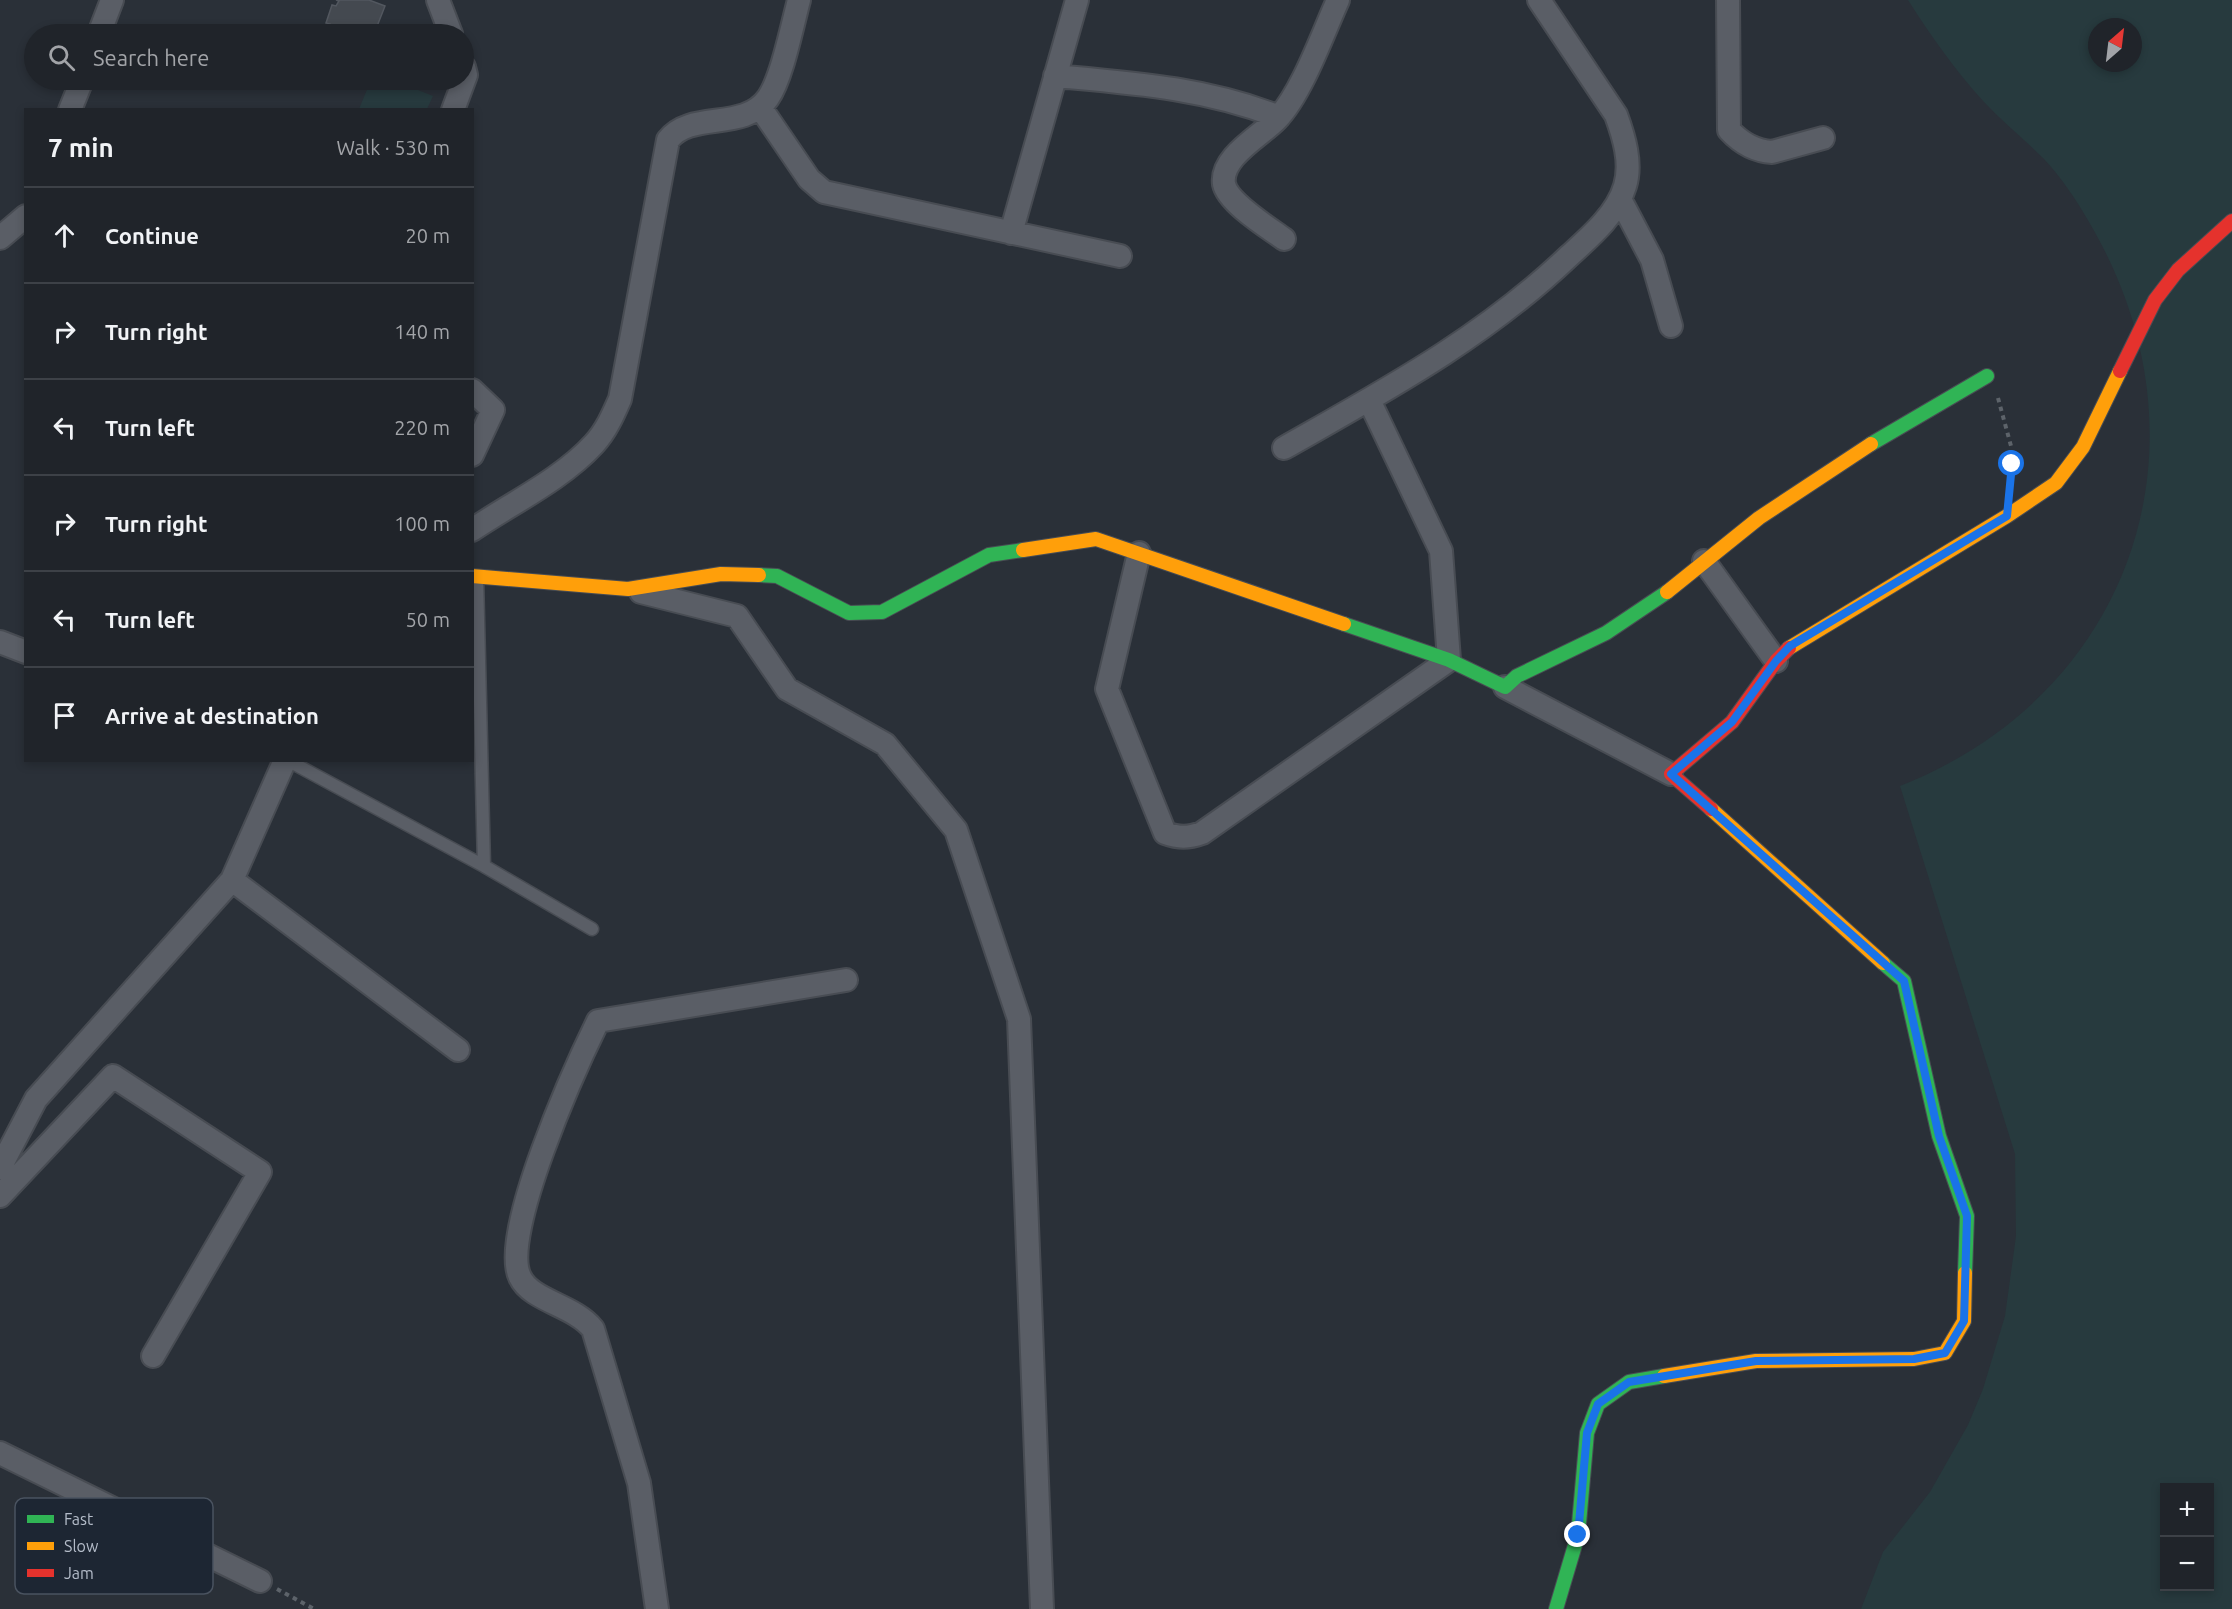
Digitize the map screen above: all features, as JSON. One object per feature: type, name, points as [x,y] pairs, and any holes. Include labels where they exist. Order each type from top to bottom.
[{"type":"street","points":[[103,24],[112,0]]},
{"type":"street","points":[[438,0],[447,24]]},
{"type":"street","points":[[474,529],[567,467],[594,444],[609,423],[622,389],[668,140],[680,128],[739,117],[760,107],[774,86],[799,0]]},
{"type":"street","points":[[1011,233],[1077,0]]},
{"type":"street","points":[[1284,239],[1231,198],[1224,183],[1227,167],[1279,117],[1296,90],[1338,0]]},
{"type":"street","points":[[1284,448],[1459,346],[1531,292],[1596,231],[1620,199],[1628,167],[1623,133],[1616,115],[1570,43],[1539,0]]},
{"type":"street","points":[[1728,0],[1730,130],[1748,146],[1772,152],[1822,138]]},
{"type":"street","points":[[1055,76],[1178,88],[1241,103],[1279,117]]},
{"type":"street","points":[[71,108],[78,90]]},
{"type":"street","points":[[454,108],[460,90]]},
{"type":"street","points":[[760,107],[809,179],[824,192],[1120,256]]},
{"type":"street","points":[[1620,199],[1652,260],[1671,326]]},
{"type":"street","points":[[0,238],[24,218]]},
{"type":"street","points":[[1671,774],[1732,722],[1776,661],[1807,634],[2007,516],[2044,492],[2067,471],[2083,447],[2155,300],[2185,263],[2232,221]]},
{"type":"street","points":[[1505,687],[1517,676],[1632,618],[1663,597],[1704,561],[1780,504],[1908,421],[1987,376]]},
{"type":"street","points":[[474,392],[493,410],[474,451]]},
{"type":"street","points":[[1368,400],[1441,551],[1449,660]]},
{"type":"street","points":[[628,589],[721,574],[777,576],[849,613],[882,612],[989,555],[1096,539],[1449,660],[1671,774],[1904,981],[1939,1136],[1967,1216],[1964,1321],[1945,1353],[1914,1359],[1756,1361],[1629,1382],[1598,1404],[1587,1433],[1578,1535],[1556,1609]]},
{"type":"street","points":[[1139,553],[1107,689],[1165,833],[1177,837],[1202,833],[1449,660]]},
{"type":"street","points":[[1704,561],[1776,661]]},
{"type":"street","points":[[475,577],[628,589],[737,616],[787,689],[885,744],[956,830],[1019,1019],[1042,1609]]},
{"type":"street","points":[[0,642],[24,651]]},
{"type":"street","points":[[0,1168],[36,1099],[232,880],[285,762]]},
{"type":"street","points":[[232,880],[458,1050]]},
{"type":"street","points":[[657,1609],[639,1483],[593,1329],[577,1313],[527,1289],[519,1276],[516,1246],[523,1216],[547,1140],[576,1067],[598,1021],[846,980]]},
{"type":"street","points":[[0,1196],[113,1076],[260,1172],[153,1356]]},
{"type":"street","points":[[0,1453],[91,1498]]},
{"type":"street","points":[[213,1558],[260,1581]]},
{"type":"lane","points":[[475,577],[484,866]]},
{"type":"lane","points":[[290,762],[484,866],[592,929]]},
{"type":"path","points":[[1987,376],[2003,410],[2011,446],[2007,516]]},
{"type":"path","points":[[260,1581],[314,1609]]},
{"type":"green space","points":[[1908,0],[2232,0],[2232,1609],[1861,1609],[1883,1552],[1930,1492],[1968,1425],[1983,1389],[2005,1316],[2016,1236],[2015,1154],[1900,786],[1981,744],[2047,689],[2097,624],[2131,551],[2148,472],[2147,389],[2128,305],[2089,222],[2057,173],[1973,90]]},
{"type":"green space","points":[[367,90],[418,90],[433,96],[427,108],[359,108]]},
{"type":"building","points":[[336,0],[369,0],[385,6],[378,24],[326,23],[332,5],[336,6],[339,1]]},
{"type":"traffic: fast","points":[[1871,444],[1987,376]]},
{"type":"traffic: fast","points":[[759,575],[777,576],[849,613],[882,612],[989,555],[1023,550]]},
{"type":"traffic: fast","points":[[1344,624],[1449,660],[1505,687],[1517,676],[1606,633],[1667,592]]},
{"type":"traffic: fast","points":[[1883,963],[1904,981],[1939,1136],[1967,1216],[1965,1273]]},
{"type":"traffic: fast","points":[[1556,1609],[1578,1535],[1587,1433],[1598,1404],[1629,1382],[1664,1376]]},
{"type":"traffic: slow","points":[[1789,648],[2007,516],[2056,483],[2083,447],[2120,371]]},
{"type":"traffic: slow","points":[[1667,592],[1759,518],[1871,444]]},
{"type":"traffic: slow","points":[[1023,550],[1096,539],[1344,624]]},
{"type":"traffic: slow","points":[[474,576],[628,589],[721,574],[759,575]]},
{"type":"traffic: slow","points":[[1711,809],[1883,963]]},
{"type":"traffic: slow","points":[[1664,1376],[1756,1361],[1914,1359],[1945,1353],[1964,1321],[1965,1273]]},
{"type":"traffic: jam","points":[[2120,371],[2155,300],[2178,270],[2232,221]]},
{"type":"traffic: jam","points":[[1711,809],[1671,774],[1732,722],[1776,661],[1789,648]]},
{"type":"route","points":[[1578,1535],[1587,1433],[1598,1404],[1629,1382],[1756,1361],[1914,1359],[1945,1353],[1964,1321],[1967,1216],[1939,1136],[1904,981],[1671,774],[1732,722],[1755,694],[1776,661],[1790,646],[2007,516],[2012,464]]}]
